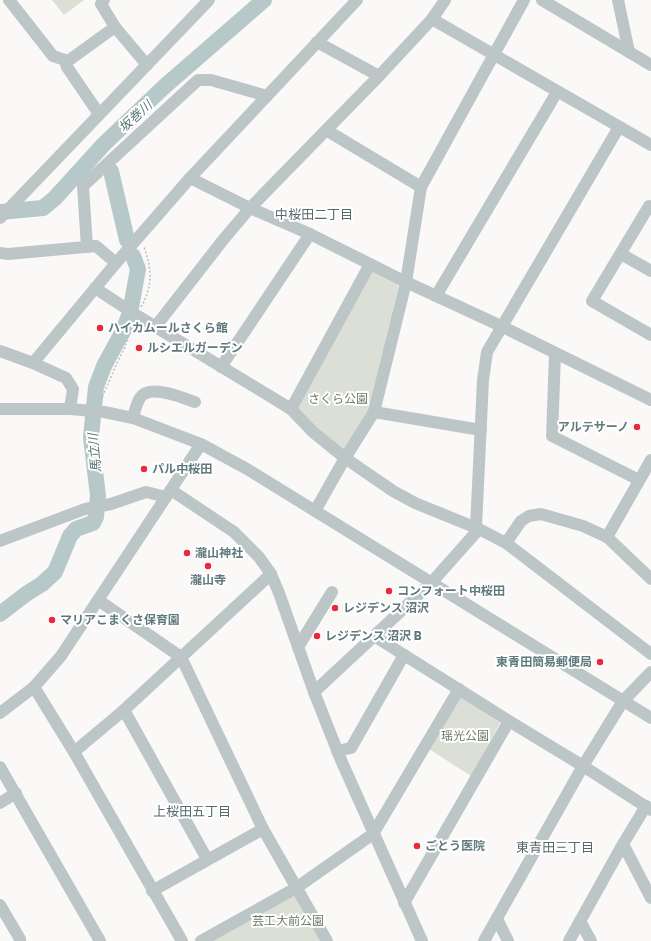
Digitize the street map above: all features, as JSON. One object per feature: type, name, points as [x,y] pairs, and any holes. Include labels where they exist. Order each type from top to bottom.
[{"type":"street","points":[[9,0],[53,56],[68,61],[115,27]]},
{"type":"street","points":[[104,0],[100,4],[115,27],[147,65]]},
{"type":"street","points":[[0,218],[209,0]]},
{"type":"street","points":[[33,363],[116,263],[190,178],[357,0]]},
{"type":"street","points":[[156,326],[250,208],[379,76],[432,19],[445,0]]},
{"type":"street","points":[[315,511],[345,458],[374,412],[406,282],[421,187],[524,0]]},
{"type":"street","points":[[542,0],[651,65]]},
{"type":"street","points":[[618,0],[629,52]]},
{"type":"street","points":[[432,19],[651,145]]},
{"type":"street","points":[[317,42],[379,76]]},
{"type":"street","points":[[65,60],[67,67],[99,114]]},
{"type":"street","points":[[87,247],[83,186],[198,80],[211,80],[267,96]]},
{"type":"street","points":[[436,296],[557,92]]},
{"type":"street","points":[[314,692],[432,582],[477,528],[483,380],[487,352],[619,127]]},
{"type":"street","points":[[326,130],[421,187]]},
{"type":"street","points":[[190,178],[250,208],[310,234],[651,400]]},
{"type":"street","points":[[651,208],[649,206],[592,301],[651,336]]},
{"type":"street","points":[[221,367],[310,234]]},
{"type":"street","points":[[0,253],[8,254],[96,246],[116,263]]},
{"type":"street","points":[[621,254],[651,271]]},
{"type":"street","points":[[291,409],[370,264]]},
{"type":"street","points":[[95,288],[121,306],[291,409],[313,432],[345,458],[393,491],[415,503],[477,528],[506,543],[651,654]]},
{"type":"street","points":[[0,351],[33,363],[66,378],[72,389],[70,408]]},
{"type":"street","points":[[555,354],[552,436],[640,480]]},
{"type":"street","points":[[133,418],[138,402],[143,393],[164,391],[195,402]]},
{"type":"street","points":[[0,410],[70,408],[104,412],[133,418],[201,444],[247,469],[651,718]]},
{"type":"street","points":[[374,412],[481,430]]},
{"type":"street","points":[[0,714],[34,687],[61,656],[201,444]]},
{"type":"street","points":[[607,537],[651,460]]},
{"type":"street","points":[[0,541],[85,509],[111,504],[146,492],[169,494],[234,532],[260,558],[271,574],[279,592],[314,692],[337,751],[422,941]]},
{"type":"street","points":[[506,543],[521,521],[529,516],[541,514],[583,526],[607,537],[651,579]]},
{"type":"street","points":[[74,752],[124,710],[271,574]]},
{"type":"street","points":[[298,647],[332,592]]},
{"type":"street","points":[[98,600],[181,657],[263,829],[327,941]]},
{"type":"street","points":[[374,636],[649,808],[623,844],[569,941]]},
{"type":"street","points":[[337,751],[351,748],[404,655]]},
{"type":"street","points":[[484,941],[623,701],[651,672]]},
{"type":"street","points":[[34,687],[74,752],[152,891],[182,941]]},
{"type":"street","points":[[201,941],[296,888],[373,834],[458,689]]},
{"type":"street","points":[[124,710],[207,859]]},
{"type":"street","points":[[404,903],[508,721]]},
{"type":"street","points":[[0,767],[100,941]]},
{"type":"street","points":[[0,803],[16,793]]},
{"type":"street","points":[[152,891],[263,829]]},
{"type":"street","points":[[623,844],[651,898]]},
{"type":"street","points":[[0,905],[20,941]]},
{"type":"street","points":[[497,919],[508,941]]},
{"type":"street","points":[[580,921],[591,941]]},
{"type":"green space","points":[[52,0],[84,0],[64,15]]},
{"type":"green space","name":"さくら公園","points":[[372,271],[399,283],[369,411],[343,451],[317,428],[297,407]]},
{"type":"green space","name":"瑶光公園","points":[[460,696],[500,723],[471,776],[429,749]]},
{"type":"green space","name":"芸工大前公園","points":[[295,894],[323,941],[211,941]]},
{"type":"waterway","name":"坂巻川","points":[[0,212],[43,208],[55,198],[104,144],[165,86],[264,0]]},
{"type":"waterway","name":"馬立川","points":[[111,171],[127,240]]},
{"type":"waterway","name":"馬立川","points":[[0,614],[42,584],[55,572],[70,536],[76,529],[93,523],[96,517],[98,496],[91,437],[96,387],[104,366],[123,331],[130,313],[138,269],[133,256]]},
{"type":"place","name":"ハイカムールさくら館","points":[[100,328]]},
{"type":"place","name":"ルシエルガーデン","points":[[139,348]]},
{"type":"place","name":"アルテサーノ","points":[[637,427]]},
{"type":"place","name":"パル中桜田","points":[[144,469]]},
{"type":"place","name":"瀧山神社","points":[[187,553]]},
{"type":"place","name":"瀧山寺","points":[[208,566]]},
{"type":"place","name":"コンフォート中桜田","points":[[389,591]]},
{"type":"place","name":"レジデンス 沼沢","points":[[335,608]]},
{"type":"place","name":"マリアこまくさ保育園","points":[[52,620]]},
{"type":"place","name":"レジデンス 沼沢 B","points":[[317,636]]},
{"type":"place","name":"東青田簡易郵便局","points":[[600,662]]},
{"type":"place","name":"ごとう医院","points":[[417,846]]},
{"type":"district","name":"中桜田二丁目","points":[[314,214]]},
{"type":"district","name":"上桜田五丁目","points":[[192,811]]},
{"type":"district","name":"東青田三丁目","points":[[555,847]]}]
